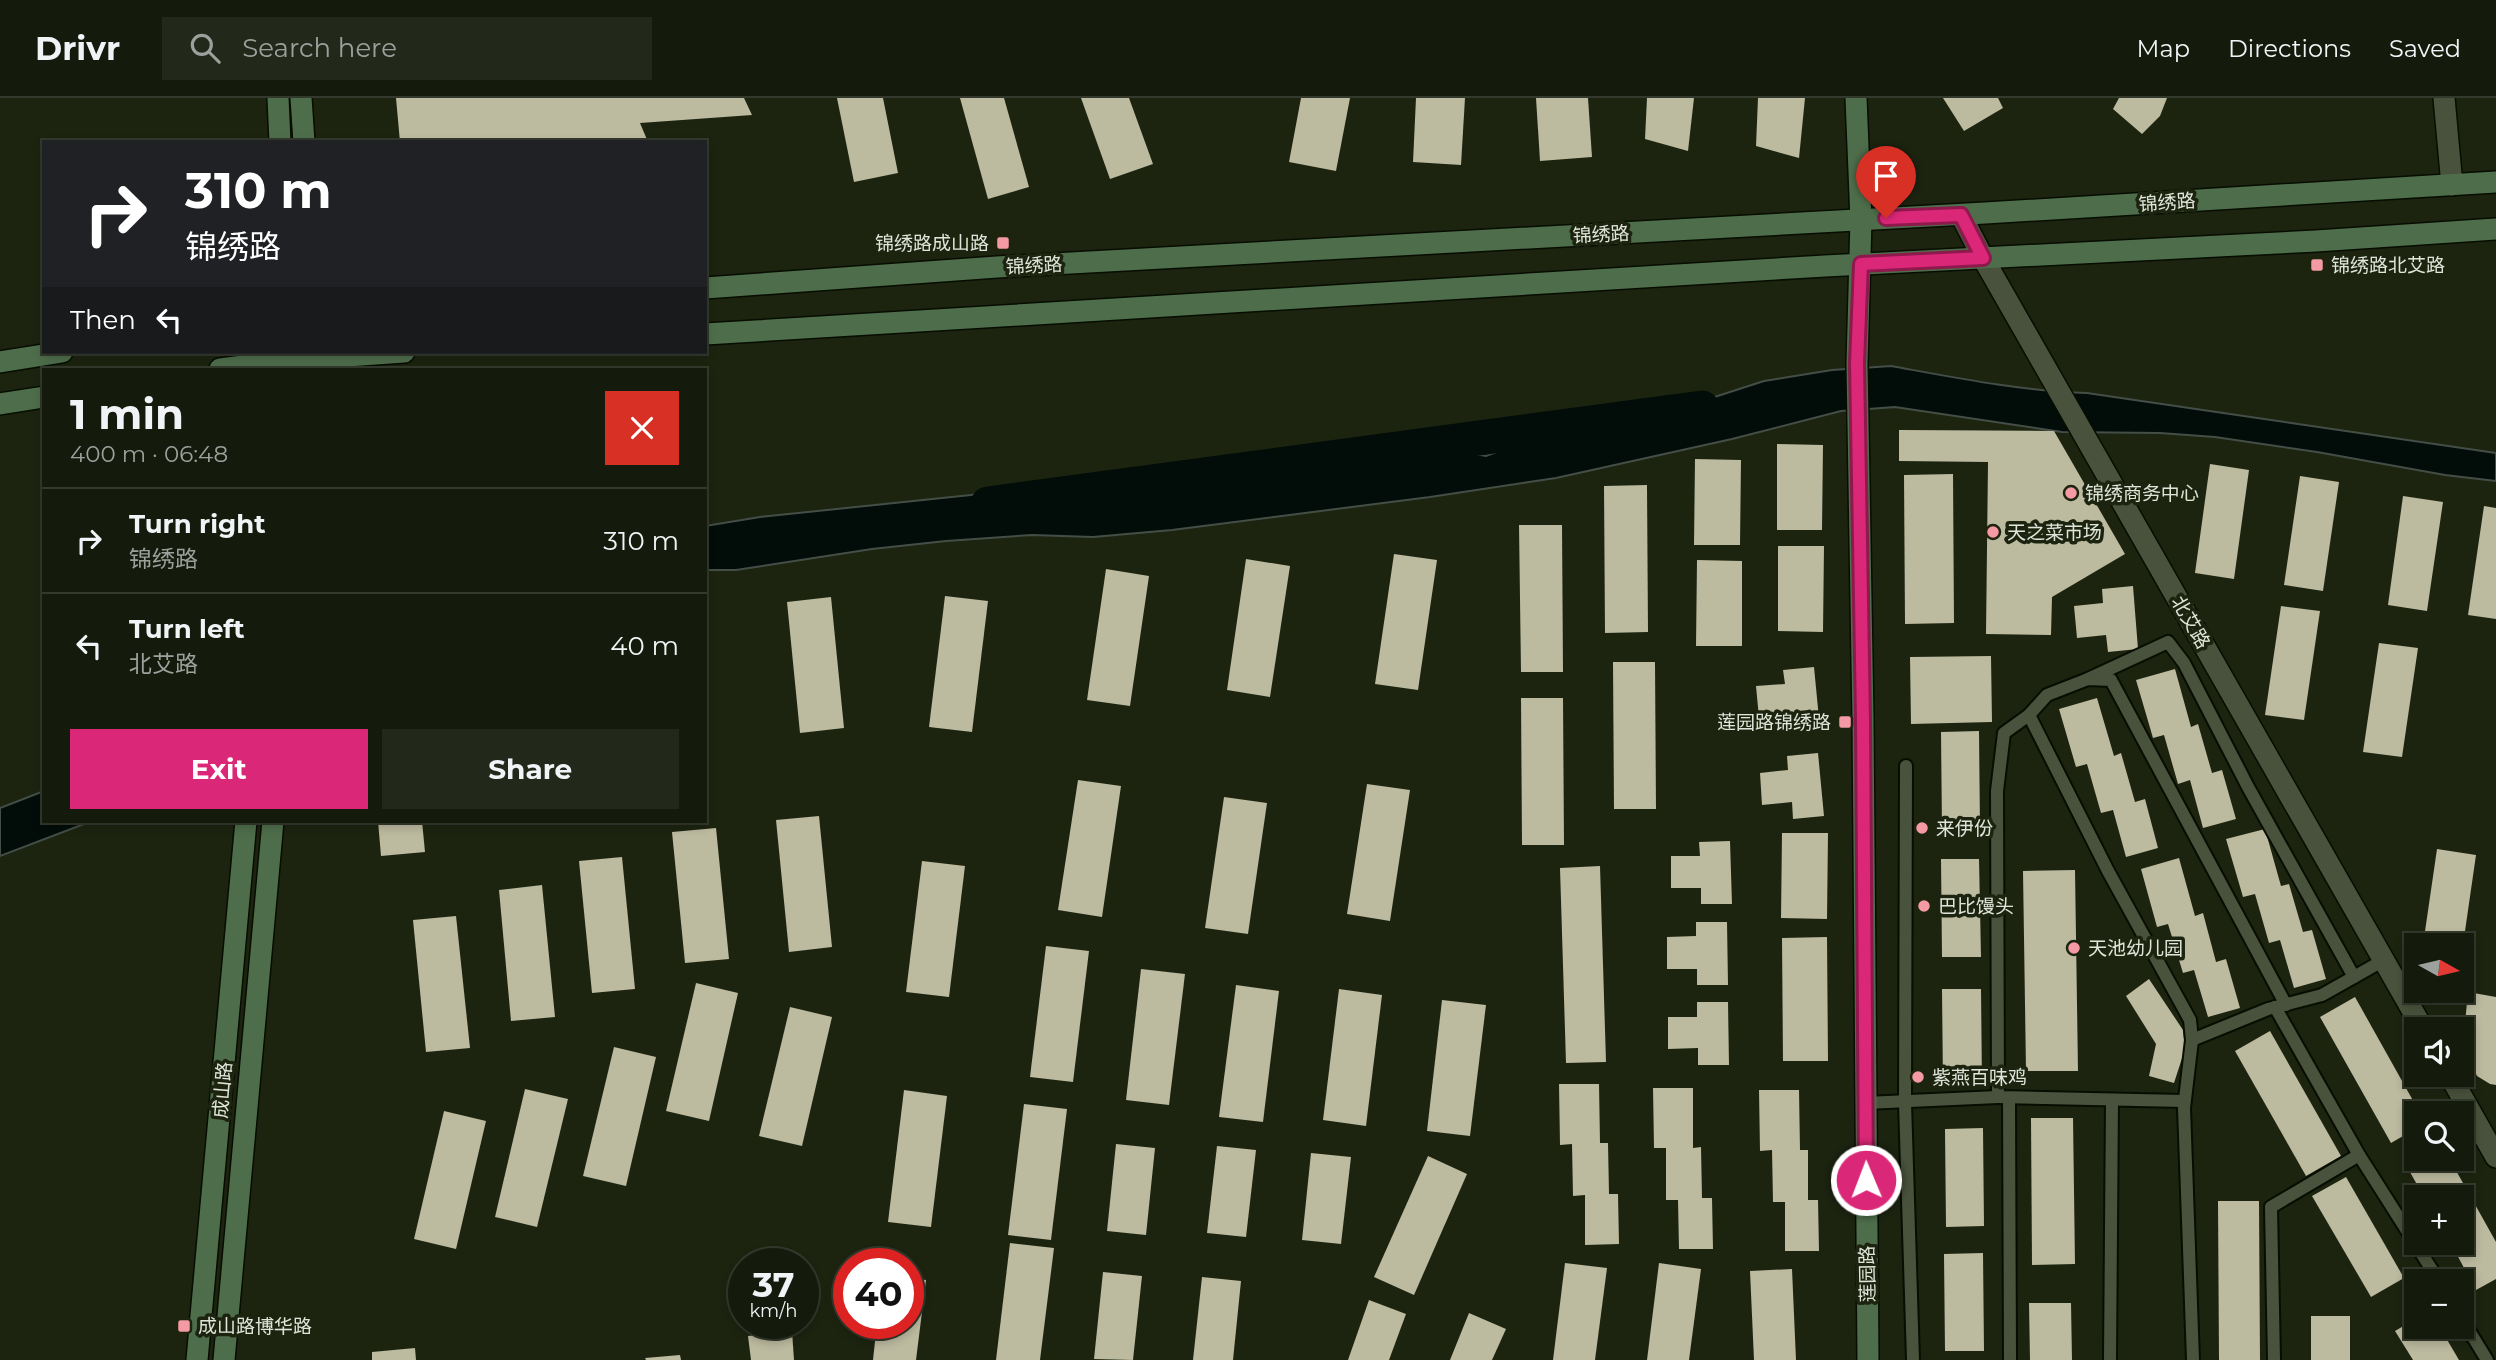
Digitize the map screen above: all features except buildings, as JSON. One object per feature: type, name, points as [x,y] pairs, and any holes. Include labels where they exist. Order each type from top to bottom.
[{"type":"main road","points":[[278,98],[280,140]]},
{"type":"main road","points":[[301,98],[304,140]]},
{"type":"main road","points":[[1856,98],[1861,264]]},
{"type":"main road","name":"锦绣路","points":[[707,288],[1011,267],[1961,215],[2496,182]]},
{"type":"main road","points":[[707,334],[1861,264],[2496,229]]},
{"type":"main road","name":"莲园路","points":[[1861,264],[1857,363],[1868,1360]]},
{"type":"main road","points":[[0,362],[50,354]]},
{"type":"main road","points":[[228,368],[289,360],[381,354]]},
{"type":"main road","points":[[0,404],[42,397]]},
{"type":"main road","name":"成山路","points":[[197,1360],[246,823]]},
{"type":"main road","name":"成山路","points":[[224,1360],[273,823]]},
{"type":"street","points":[[2444,98],[2452,185]]},
{"type":"street","name":"北艾路","points":[[1961,215],[2416,1017]]},
{"type":"street","points":[[2456,1087],[2496,1157]]},
{"type":"lane","points":[[2010,1360],[1997,791],[2004,733],[2029,715],[2047,695],[2168,642],[2184,663],[2248,788],[2354,977]]},
{"type":"lane","points":[[2088,679],[2111,680],[2359,1155],[2432,1269]]},
{"type":"lane","points":[[2029,715],[2108,871],[2190,1020],[2192,1040],[2184,1101],[2193,1360]]},
{"type":"lane","points":[[1906,766],[1905,1103],[1913,1360]]},
{"type":"lane","points":[[2192,1040],[2280,1006],[2322,995],[2384,960]]},
{"type":"lane","points":[[1865,1103],[2003,1098],[2184,1101]]},
{"type":"lane","points":[[2110,1360],[2112,1100]]},
{"type":"lane","points":[[2274,1360],[2271,1207],[2359,1155]]},
{"type":"lane","points":[[2474,1339],[2487,1360]]},
{"type":"shaded area","points":[[1891,366],[1989,383],[2087,393],[2496,453],[2496,481],[2215,437],[2160,433],[2062,432],[1895,407],[1841,411],[1732,439],[1556,478],[1430,497],[1172,530],[1093,537],[1032,535],[946,541],[872,549],[736,570],[707,570],[707,526],[760,517],[990,493],[1027,498],[1424,445],[1486,456],[1566,426],[1665,413],[1764,381],[1832,370]]},
{"type":"shaded area","points":[[42,792],[42,823],[87,823],[0,856],[0,808]]},
{"type":"waterway","points":[[988,504],[1702,408]]},
{"type":"place","name":"锦绣路成山路","points":[[1003,243]]},
{"type":"place","name":"锦绣路北艾路","points":[[2317,265]]},
{"type":"place","name":"锦绣商务中心","points":[[2071,493]]},
{"type":"place","name":"天之菜市场","points":[[1993,532]]},
{"type":"place","name":"莲园路锦绣路","points":[[1845,722]]},
{"type":"place","name":"来伊份","points":[[1922,828]]},
{"type":"place","name":"巴比馒头","points":[[1924,906]]},
{"type":"place","name":"天池幼儿园","points":[[2074,948]]},
{"type":"place","name":"紫燕百味鸡","points":[[1918,1077]]},
{"type":"place","name":"成山路博华路","points":[[184,1326]]},
{"type":"route","points":[[1866,1180],[1857,363],[1861,264],[1983,258],[1961,215],[1886,218]]}]
